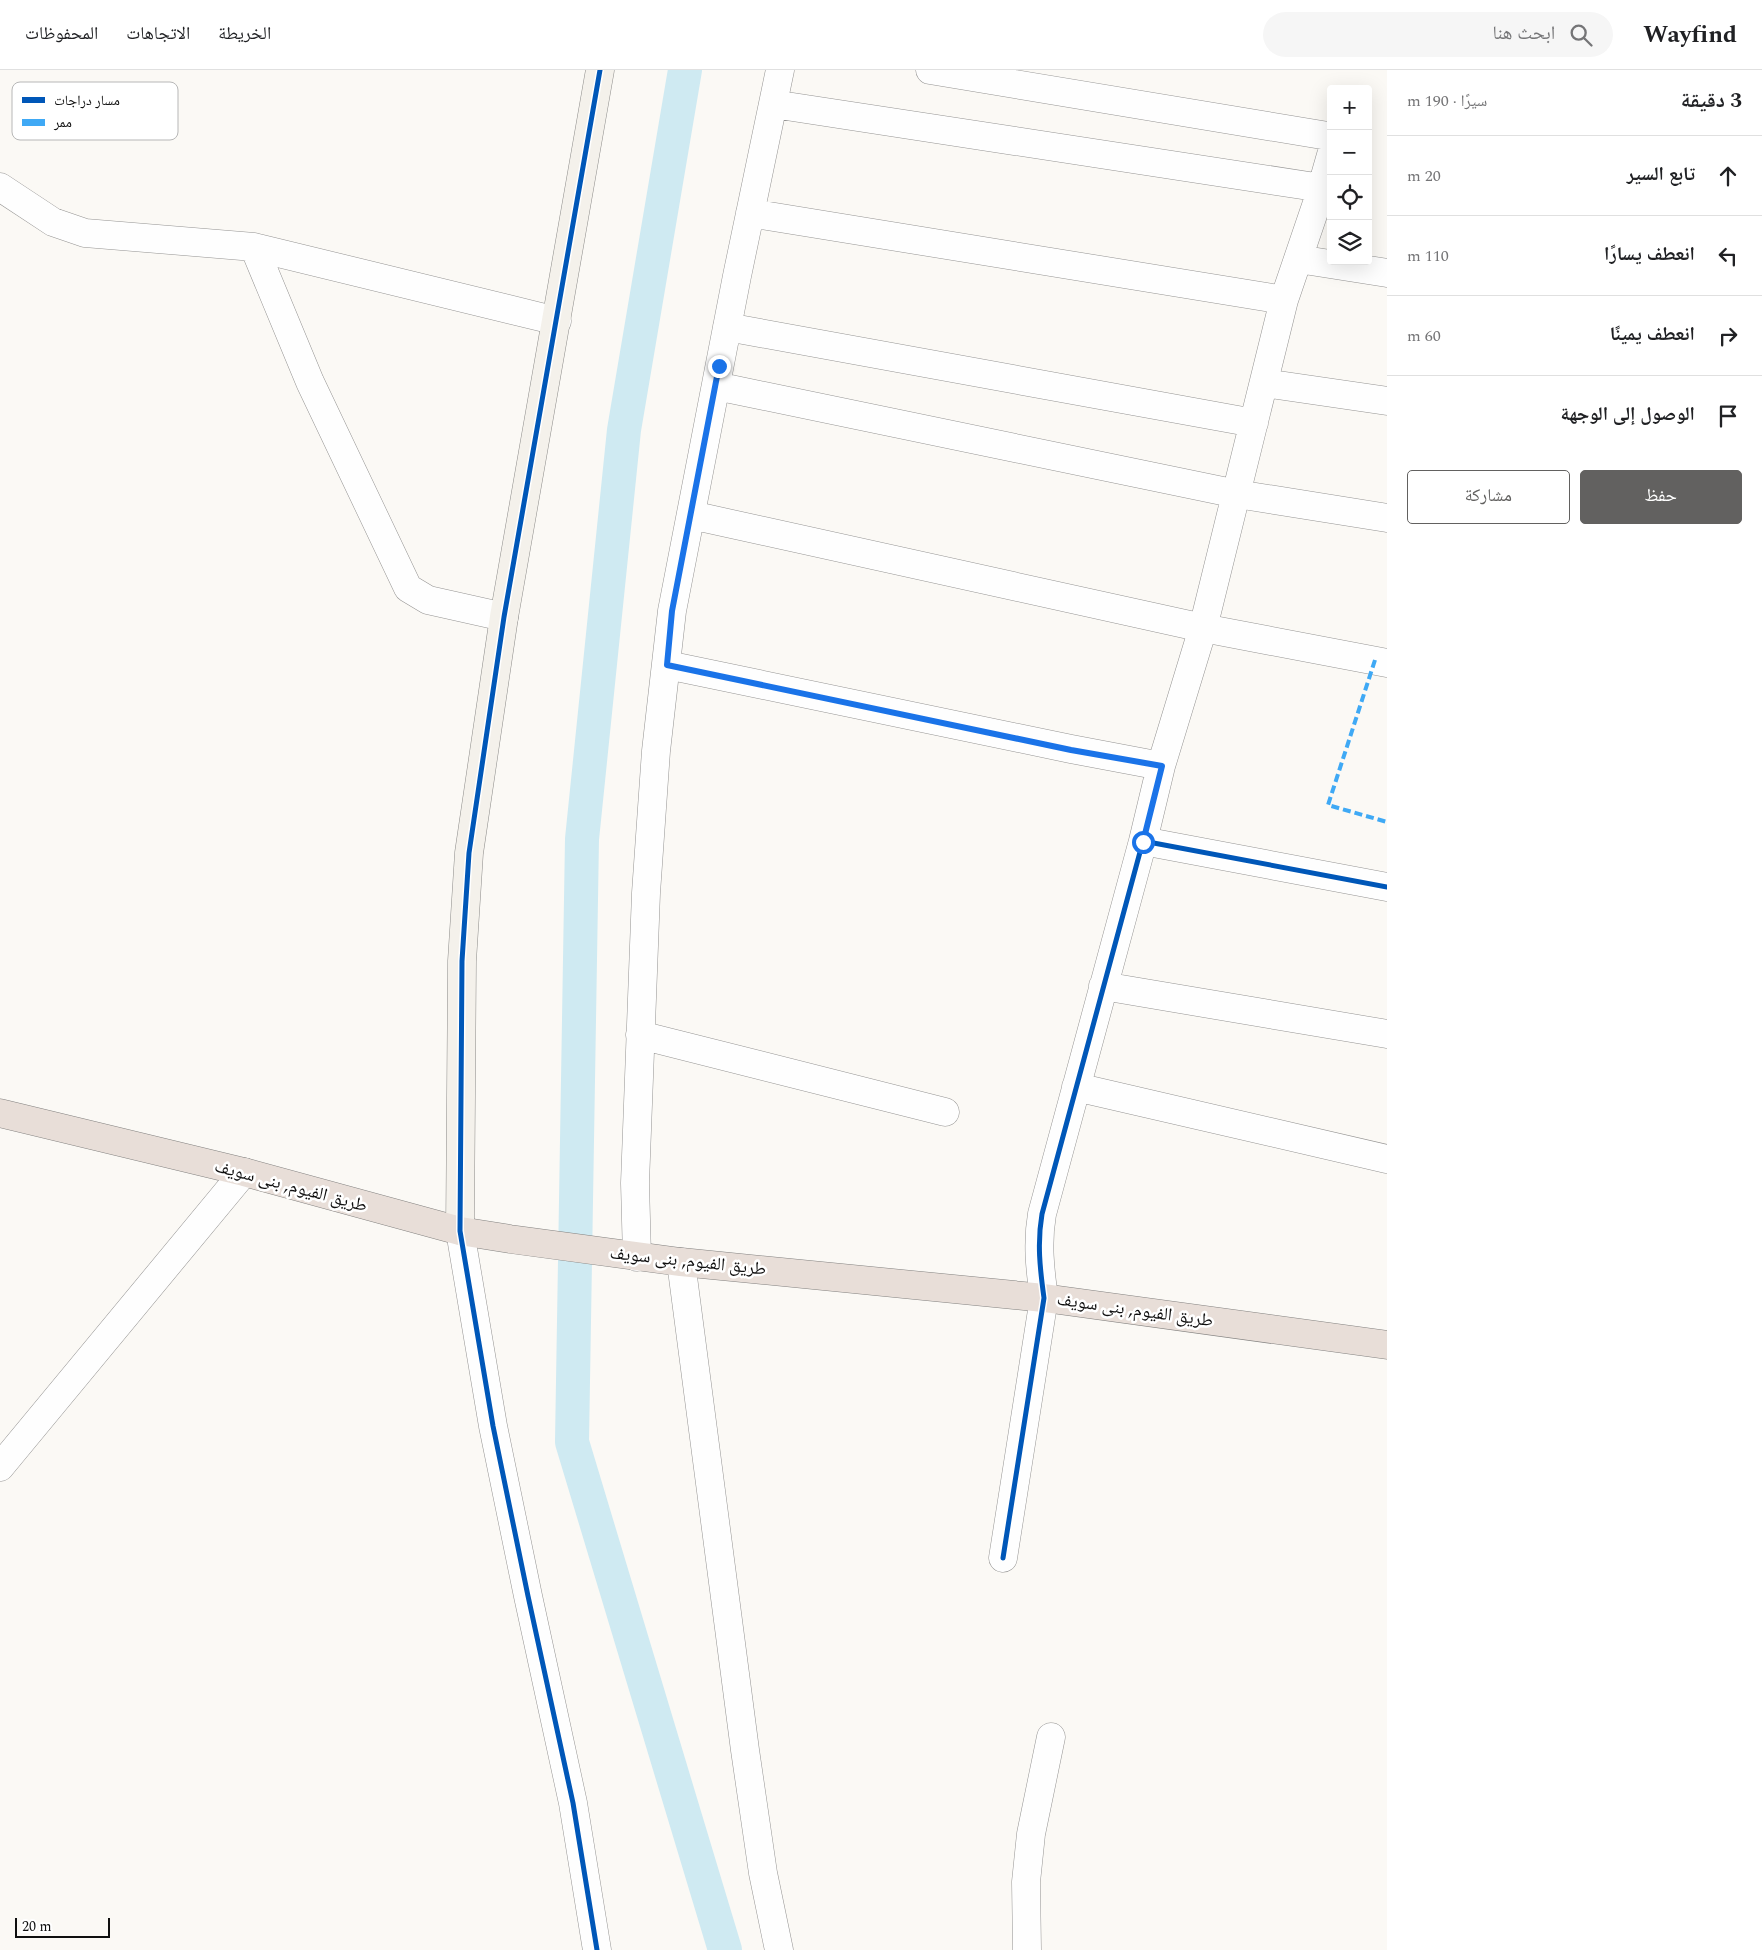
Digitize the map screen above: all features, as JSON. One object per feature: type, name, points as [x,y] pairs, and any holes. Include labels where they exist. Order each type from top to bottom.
[{"type":"highway","name":"طريق الفيوم, بنى سويف","points":[[0,1113],[244,1172],[460,1231],[681,1262],[1044,1298],[1387,1345]]},
{"type":"street","points":[[597,1950],[573,1804],[493,1426],[460,1231],[462,962],[470,853],[504,617],[600,70]]},
{"type":"street","points":[[630,1256],[635,1183],[646,893],[654,770],[672,611],[780,70]]},
{"type":"street","points":[[930,70],[1327,136]]},
{"type":"street","points":[[773,104],[1322,188]]},
{"type":"street","points":[[1003,1558],[1044,1298],[1038,1256],[1038,1235],[1162,766],[1203,628],[1284,300],[1327,169]]},
{"type":"street","points":[[0,187],[53,222],[85,233],[254,247],[557,321]]},
{"type":"street","points":[[750,213],[1284,300]]},
{"type":"street","points":[[254,247],[310,382],[408,588],[428,600],[504,617]]},
{"type":"street","points":[[1298,259],[1387,273]]},
{"type":"street","points":[[727,328],[1254,423]]},
{"type":"street","points":[[1264,383],[1387,401]]},
{"type":"street","points":[[716,386],[1237,494],[1387,518]]},
{"type":"street","points":[[691,515],[1203,628],[1387,663]]},
{"type":"street","points":[[667,665],[1071,750],[1162,766]]},
{"type":"street","points":[[1143,842],[1387,887]]},
{"type":"street","points":[[1103,986],[1387,1034]]},
{"type":"street","points":[[640,1035],[945,1112]]},
{"type":"street","points":[[1076,1087],[1387,1159]]},
{"type":"street","points":[[0,1467],[244,1172]]},
{"type":"street","points":[[681,1262],[745,1750],[763,1873],[779,1950]]},
{"type":"street","points":[[1027,1950],[1026,1882],[1031,1834],[1051,1737]]},
{"type":"waterway","points":[[685,70],[624,430],[582,839],[572,1442],[725,1950]]},
{"type":"marked path","points":[[1375,660],[1328,805],[1387,822]]},
{"type":"cycle path","points":[[597,1950],[573,1803],[493,1426],[460,1231],[462,961],[469,853],[504,617],[600,70]]},
{"type":"cycle path","points":[[1003,1558],[1044,1298],[1040,1256],[1042,1214],[1143,841],[1387,887]]},
{"type":"route","points":[[719,366],[672,611],[667,665],[889,710],[1071,750],[1162,766],[1143,842]]}]
